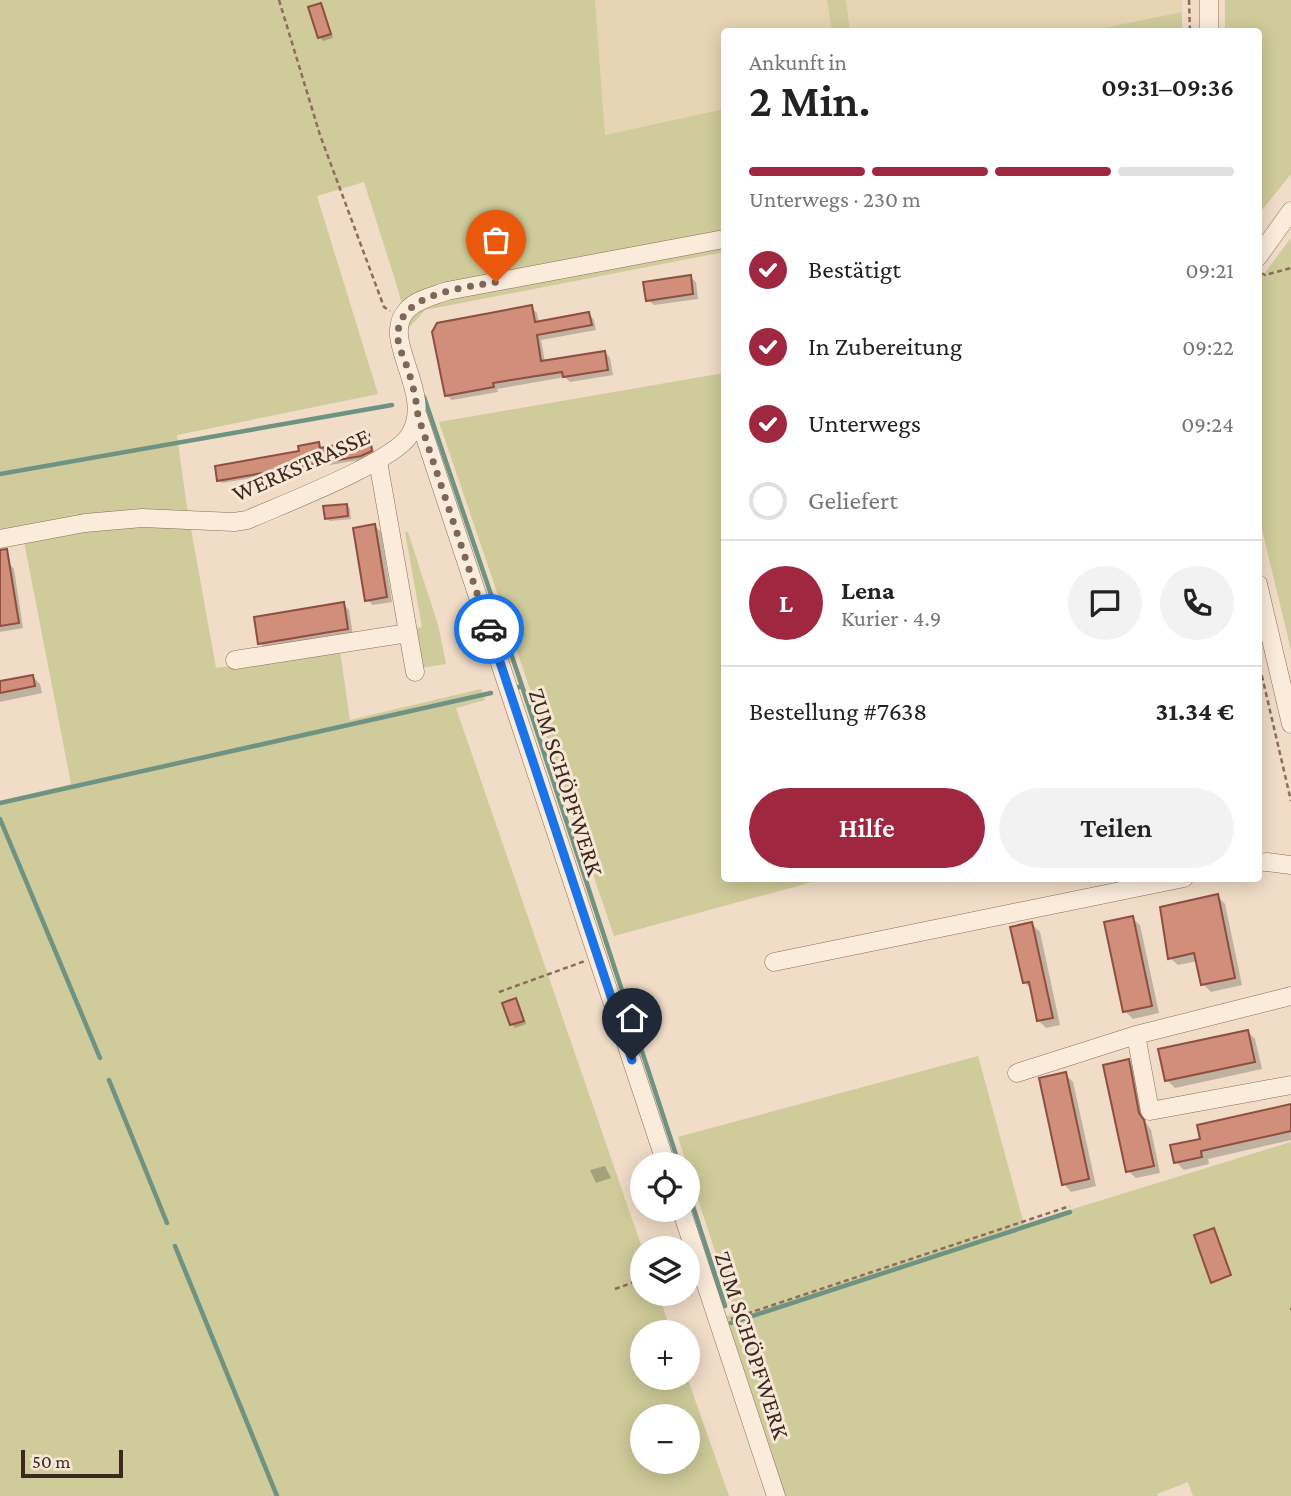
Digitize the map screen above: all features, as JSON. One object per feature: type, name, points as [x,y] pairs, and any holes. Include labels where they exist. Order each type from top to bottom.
[{"type":"street","points":[[1209,0],[1209,28]]},
{"type":"street","points":[[1262,251],[1291,211]]},
{"type":"street","points":[[418,416],[415,394],[398,338],[401,319],[408,309],[421,301],[447,291],[721,240]]},
{"type":"street","name":"WERKSTRASSE","points":[[0,539],[85,523],[142,518],[234,522],[247,520],[378,461],[408,438],[418,416]]},
{"type":"street","name":"ZUM SCHÖPFWERK","points":[[418,416],[662,1152]]},
{"type":"street","points":[[378,461],[415,672]]},
{"type":"street","points":[[1263,627],[1291,724]]},
{"type":"street","points":[[235,660],[408,633]]},
{"type":"street","points":[[1262,863],[1291,865]]},
{"type":"street","points":[[774,962],[1164,882]]},
{"type":"street","points":[[1017,1073],[1136,1035],[1291,996]]},
{"type":"street","points":[[1136,1035],[1150,1111],[1291,1085]]},
{"type":"street","name":"ZUM SCHÖPFWERK","points":[[685,1222],[776,1496]]},
{"type":"path","points":[[279,0],[320,135],[384,307],[401,319]]},
{"type":"path","points":[[1189,0],[1190,28]]},
{"type":"path","points":[[1262,273],[1265,275],[1291,268]]},
{"type":"path","points":[[1262,676],[1291,801]]},
{"type":"path","points":[[499,992],[598,956]]},
{"type":"path","points":[[718,1323],[1070,1206]]},
{"type":"path","points":[[615,1289],[630,1283]]},
{"type":"shaded area","points":[[0,0],[595,0],[605,135],[721,110],[721,253],[425,310],[408,329],[364,182],[317,196],[378,394],[177,435],[216,668],[340,651],[350,720],[481,689],[485,700],[456,708],[630,1213],[630,1222],[633,1222],[638,1236],[630,1236],[630,1306],[662,1306],[667,1320],[630,1320],[630,1390],[692,1390],[697,1404],[630,1404],[630,1474],[700,1474],[700,1414],[729,1496],[0,1496],[0,801],[71,784],[22,531],[0,535]]},
{"type":"shaded area","points":[[595,0],[827,0],[832,28],[721,28],[721,110],[605,135]]},
{"type":"shaded area","points":[[827,0],[846,0],[850,28],[832,28]]},
{"type":"shaded area","points":[[846,0],[1182,0],[1182,12],[1104,28],[850,28]]},
{"type":"shaded area","points":[[1225,0],[1291,0],[1291,174],[1262,210],[1262,28],[1225,28]]},
{"type":"shaded area","points":[[1182,12],[1182,28],[1104,28]]},
{"type":"shaded area","points":[[1291,238],[1291,650],[1262,530],[1262,277]]},
{"type":"shaded area","points":[[721,374],[721,882],[812,882],[614,936],[439,422]]},
{"type":"shaded area","points":[[405,532],[408,532],[438,625],[446,664],[420,668],[412,629],[422,627]]},
{"type":"shaded area","points":[[978,1056],[1024,1224],[1291,1142],[1291,1496],[1193,1496],[1188,1482],[1157,1494],[1158,1496],[783,1496],[722,1318],[735,1313],[700,1205],[700,1152],[683,1152],[678,1137]]},
{"type":"building","points":[[321,3],[331,34],[318,38],[308,7]]},
{"type":"building","points":[[691,275],[693,294],[646,301],[643,282]]},
{"type":"building","points":[[532,305],[535,322],[589,312],[592,325],[537,335],[541,361],[605,351],[608,370],[563,377],[562,372],[493,383],[494,387],[445,396],[432,332],[437,323]]},
{"type":"building","points":[[369,434],[372,451],[361,456],[217,481],[215,466],[299,451],[298,446],[319,442],[320,448],[348,443],[347,438]]},
{"type":"building","points":[[347,504],[348,516],[325,519],[323,506]]},
{"type":"building","points":[[375,524],[387,597],[365,601],[353,528]]},
{"type":"building","points":[[7,549],[19,623],[0,626],[0,550]]},
{"type":"building","points":[[344,602],[348,629],[258,644],[254,617]]},
{"type":"building","points":[[33,675],[35,686],[0,693],[0,681]]},
{"type":"building","points":[[1218,894],[1235,978],[1201,985],[1194,953],[1168,959],[1160,907]]},
{"type":"building","points":[[1133,916],[1152,1006],[1123,1012],[1104,922]]},
{"type":"building","points":[[1032,922],[1053,1018],[1037,1021],[1029,982],[1023,983],[1010,927]]},
{"type":"building","points":[[516,998],[524,1021],[510,1025],[502,1003]]},
{"type":"building","points":[[1248,1030],[1255,1062],[1165,1081],[1158,1049]]},
{"type":"building","points":[[1129,1059],[1139,1113],[1144,1120],[1154,1166],[1126,1172],[1103,1065]]},
{"type":"building","points":[[1066,1072],[1089,1179],[1062,1185],[1039,1078]]},
{"type":"building","points":[[1291,1104],[1291,1131],[1201,1151],[1202,1157],[1174,1163],[1170,1145],[1200,1139],[1197,1125]]},
{"type":"building","points":[[1214,1228],[1231,1275],[1211,1283],[1194,1235]]},
{"type":"waterway","points":[[424,397],[522,686]]},
{"type":"waterway","points":[[0,474],[392,405]]},
{"type":"waterway","points":[[516,688],[522,686],[675,1152]]},
{"type":"waterway","points":[[0,803],[491,693]]},
{"type":"waterway","points":[[0,819],[100,1058]]},
{"type":"waterway","points":[[109,1080],[167,1223]]},
{"type":"waterway","points":[[731,1323],[1070,1212]]},
{"type":"waterway","points":[[698,1222],[725,1306]]},
{"type":"waterway","points":[[175,1246],[277,1496]]},
{"type":"way so far","points":[[489,629],[418,416],[415,394],[398,338],[401,319],[408,309],[421,301],[447,291],[496,282]]},
{"type":"route","points":[[489,629],[632,1060]]}]
